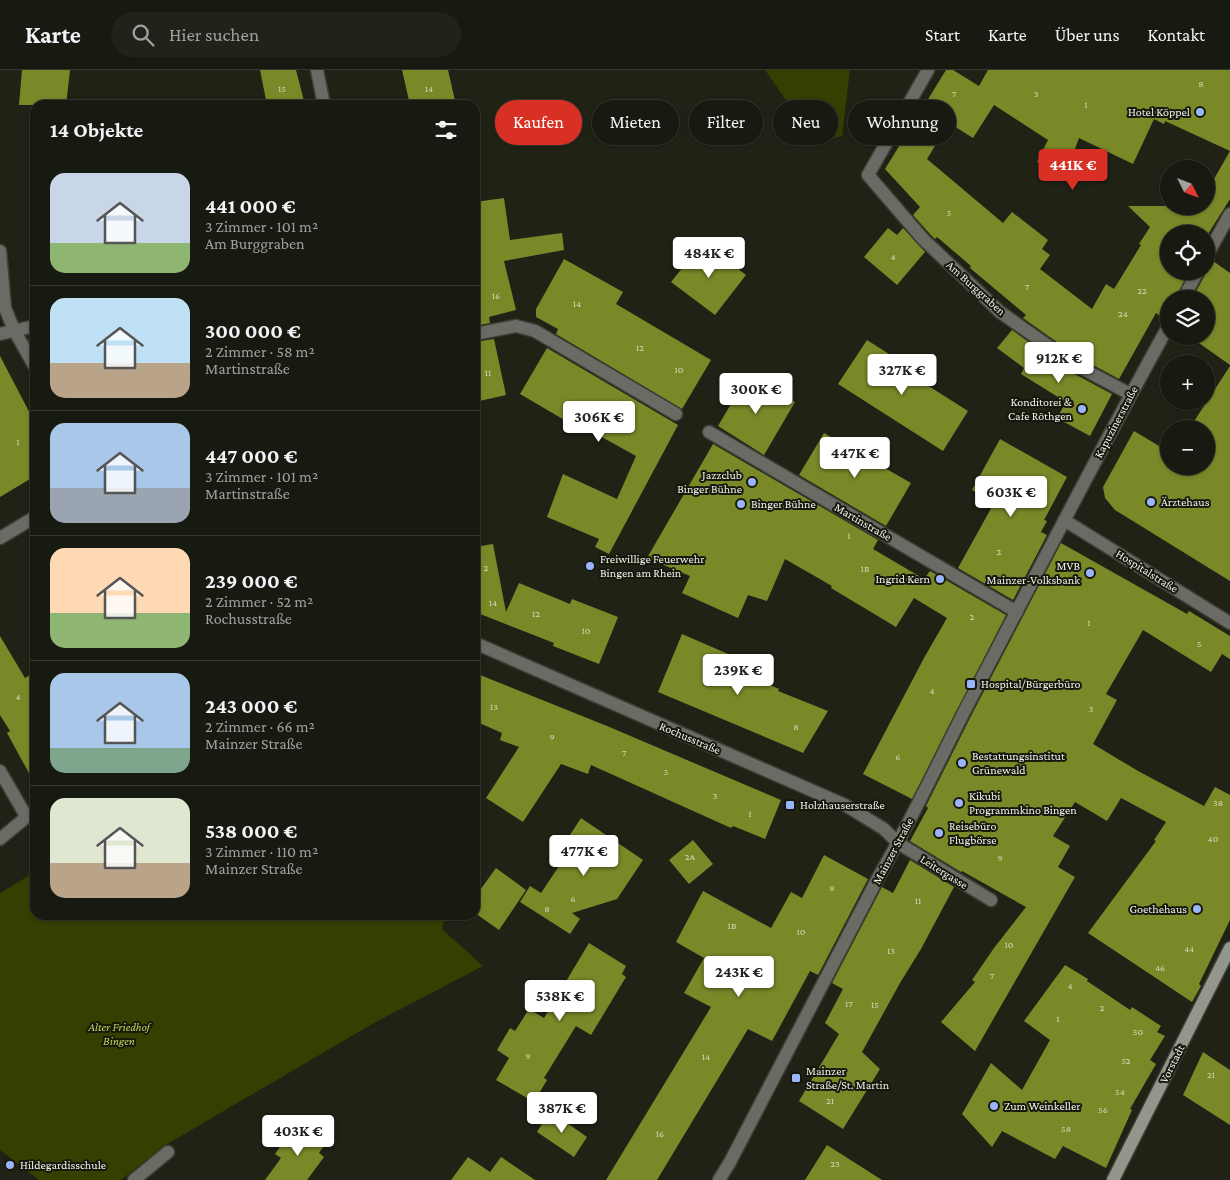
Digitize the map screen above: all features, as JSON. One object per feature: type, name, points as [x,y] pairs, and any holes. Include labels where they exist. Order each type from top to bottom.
[{"type":"main road","name":"Vorstadt","points":[[1113,1180],[1230,948]]},
{"type":"street","points":[[317,70],[323,100]]},
{"type":"street","name":"Am Burggraben","points":[[928,70],[868,175],[923,239],[1000,312],[1074,364],[1130,394]]},
{"type":"street","points":[[1215,241],[1230,214]]},
{"type":"street","points":[[0,251],[3,308],[30,358]]},
{"type":"street","points":[[480,333],[516,326],[535,331],[676,414]]},
{"type":"street","points":[[0,334],[30,327]]},
{"type":"street","name":"Kapuzinerstraße","points":[[1064,520],[1160,341]]},
{"type":"street","name":"Martinstraße","points":[[709,432],[1016,612]]},
{"type":"street","points":[[0,538],[30,520]]},
{"type":"street","name":"Mainzer Straße","points":[[718,1180],[739,1145],[898,843],[924,789],[1064,520]]},
{"type":"street","name":"Hospitalstraße","points":[[1064,520],[1230,623]]},
{"type":"street","name":"Rochusstraße","points":[[480,645],[845,805],[884,829],[898,843]]},
{"type":"street","points":[[0,771],[30,812]]},
{"type":"street","points":[[0,839],[30,814]]},
{"type":"street","name":"Leitergasse","points":[[898,843],[990,900]]},
{"type":"street","points":[[134,1180],[168,1152]]},
{"type":"green space","points":[[765,70],[850,70],[842,136],[838,137],[838,100],[786,100]]},
{"type":"green space","name":"Alter Friedhof Bingen","points":[[30,875],[30,920],[444,920],[442,929],[483,966],[374,1023],[164,1146],[121,1180],[39,1180],[0,1150],[0,893]]},
{"type":"building","points":[[22,70],[70,70],[67,100],[30,100],[30,105],[19,105]]},
{"type":"building","points":[[260,70],[296,70],[304,100],[266,100]]},
{"type":"building","points":[[402,70],[448,70],[455,100],[409,100]]},
{"type":"building","points":[[946,70],[953,70],[979,86],[988,70],[1230,70],[1230,151],[1165,121],[1164,124],[1154,119],[1133,164],[1079,138],[1064,178],[1037,162],[1048,140],[994,105],[973,138],[956,127],[956,100],[928,100]]},
{"type":"building","points":[[900,145],[936,145],[927,159],[1003,223],[1012,212],[1048,240],[1042,249],[1050,255],[1040,269],[1092,309],[1106,284],[1114,289],[1150,227],[1128,206],[1160,206],[1160,215],[1215,215],[1215,177],[1230,151],[1230,199],[1214,225],[1160,225],[1160,280],[1184,280],[1180,290],[1160,290],[1160,316],[1156,313],[1119,379],[1078,357],[1023,318],[1026,315],[970,268],[971,266],[937,237],[935,239],[929,233],[913,215],[920,207],[885,169]]},
{"type":"building","points":[[504,198],[510,240],[562,233],[564,250],[504,261],[516,310],[489,317],[490,323],[480,325],[480,201]]},
{"type":"building","points":[[888,228],[897,235],[903,228],[925,252],[897,285],[864,257]]},
{"type":"building","points":[[703,242],[746,275],[715,315],[671,282]]},
{"type":"building","points":[[564,259],[623,292],[616,304],[711,360],[682,409],[556,334],[558,329],[536,317],[536,309]]},
{"type":"building","points":[[1215,262],[1230,273],[1230,365],[1202,345],[1215,345],[1215,290],[1197,290],[1202,280],[1215,280]]},
{"type":"building","points":[[1012,330],[1069,371],[1112,394],[1090,436],[1057,418],[1066,402],[1021,374],[1024,368],[997,348]]},
{"type":"building","points":[[494,339],[506,395],[480,401],[480,341]]},
{"type":"building","points":[[867,340],[911,368],[908,373],[968,411],[943,451],[838,384]]},
{"type":"building","points":[[547,348],[678,425],[609,554],[595,547],[599,539],[547,517],[563,474],[617,499],[636,456],[580,425],[578,428],[520,394]]},
{"type":"building","points":[[0,356],[30,413],[30,479],[0,497]]},
{"type":"building","name":"Ärztehaus","points":[[1230,366],[1230,581],[1115,510],[1105,498],[1103,487],[1134,431],[1160,447],[1160,475],[1215,475],[1215,420],[1195,420],[1201,410],[1215,410],[1215,389]]},
{"type":"building","points":[[748,375],[795,402],[764,455],[718,426]]},
{"type":"building","points":[[824,433],[911,483],[886,526],[799,475]]},
{"type":"building","points":[[1000,439],[1067,477],[1044,520],[1047,521],[1041,532],[1047,535],[1013,600],[958,568],[994,503],[972,490]]},
{"type":"building","points":[[713,444],[878,540],[873,549],[924,579],[930,571],[1006,615],[912,799],[863,774],[947,618],[914,598],[896,627],[831,588],[832,586],[785,559],[767,601],[748,595],[738,618],[682,593],[690,576],[647,558]]},
{"type":"building","points":[[1061,543],[1187,614],[1189,611],[1230,636],[1230,659],[1222,654],[1211,672],[1143,630],[1106,694],[1117,700],[1093,744],[1138,771],[1204,806],[1215,787],[1230,795],[1230,920],[1192,1002],[1088,933],[1156,841],[1154,840],[1166,822],[1121,798],[1107,821],[1075,802],[1053,836],[1070,846],[1058,867],[1075,877],[975,1051],[941,1022],[975,982],[972,980],[1026,907],[961,872],[910,841],[928,808],[926,806],[971,716]]},
{"type":"building","points":[[493,544],[506,612],[519,583],[570,604],[572,599],[618,617],[599,664],[553,646],[554,643],[480,614],[480,546]]},
{"type":"building","points":[[682,634],[742,660],[738,671],[779,689],[778,691],[828,711],[803,753],[658,692]]},
{"type":"building","points":[[0,636],[25,678],[30,675],[30,775],[7,733],[10,731],[0,715]]},
{"type":"building","points":[[480,675],[607,726],[781,800],[765,839],[733,826],[731,828],[591,765],[588,774],[561,764],[523,822],[486,798],[519,747],[500,740],[502,733],[480,723]]},
{"type":"building","points":[[581,818],[643,860],[617,899],[572,913],[580,919],[570,934],[520,902],[530,886],[541,893],[573,845],[566,841]]},
{"type":"building","points":[[693,840],[713,864],[689,884],[669,860]]},
{"type":"building","points":[[824,855],[868,879],[818,975],[810,971],[772,1041],[748,1029],[657,1180],[606,1180],[711,1007],[684,993],[704,958],[676,942],[703,891],[771,928],[791,892],[802,898]]},
{"type":"building","points":[[910,860],[954,887],[862,1052],[880,1069],[843,1129],[799,1101],[839,1034],[825,1023],[843,989],[832,983],[882,887],[893,893]]},
{"type":"building","points":[[496,868],[526,890],[499,930],[480,917],[480,890]]},
{"type":"building","points":[[589,943],[626,966],[622,974],[626,977],[591,1035],[576,1026],[544,1078],[547,1080],[534,1102],[496,1080],[509,1058],[497,1050],[510,1028],[515,1031],[529,1009],[544,1018]]},
{"type":"building","points":[[1065,965],[1088,979],[1087,981],[1130,1010],[1132,1007],[1161,1026],[1157,1032],[1165,1036],[1150,1060],[1156,1064],[1130,1109],[1132,1110],[1106,1168],[1063,1146],[1055,1159],[1002,1131],[992,1147],[962,1114],[991,1063],[1022,1090],[1050,1040],[1024,1021]]},
{"type":"building","points":[[1203,1052],[1230,1070],[1230,1125],[1183,1095]]},
{"type":"building","points":[[550,1111],[587,1137],[574,1157],[537,1132]]},
{"type":"building","points":[[303,1127],[326,1143],[319,1153],[324,1157],[307,1180],[265,1180],[281,1158],[275,1154],[288,1135],[294,1139]]},
{"type":"building","points":[[827,1145],[882,1180],[805,1180]]},
{"type":"building","points":[[468,1157],[490,1172],[501,1157],[535,1180],[451,1180]]},
{"type":"place","name":"Hotel Köppel","points":[[1200,112]]},
{"type":"place","name":"Konditorei & Cafe Röthgen","points":[[1082,409]]},
{"type":"place","name":"Jazzclub Binger Bühne","points":[[752,482]]},
{"type":"place","name":"Ärztehaus","points":[[1151,502]]},
{"type":"place","name":"Binger Bühne","points":[[741,504]]},
{"type":"place","name":"Freiwillige Feuerwehr Bingen am Rhein","points":[[590,566]]},
{"type":"place","name":"MVB Mainzer-Volksbank","points":[[1090,573]]},
{"type":"place","name":"Ingrid Kern","points":[[940,579]]},
{"type":"place","name":"Hospital/Bürgerbüro","points":[[971,684]]},
{"type":"place","name":"Bestattungsinstitut Grünewald","points":[[962,763]]},
{"type":"place","name":"Kikubi Programmkino Bingen","points":[[959,803]]},
{"type":"place","name":"Holzhauserstraße","points":[[790,805]]},
{"type":"place","name":"Reisebüro Flugbörse","points":[[939,833]]},
{"type":"place","name":"Goethehaus","points":[[1197,909]]},
{"type":"place","name":"Mainzer Straße/St. Martin","points":[[796,1078]]},
{"type":"place","name":"Zum Weinkeller","points":[[994,1106]]},
{"type":"place","name":"Hildegardisschule","points":[[10,1165]]}]
